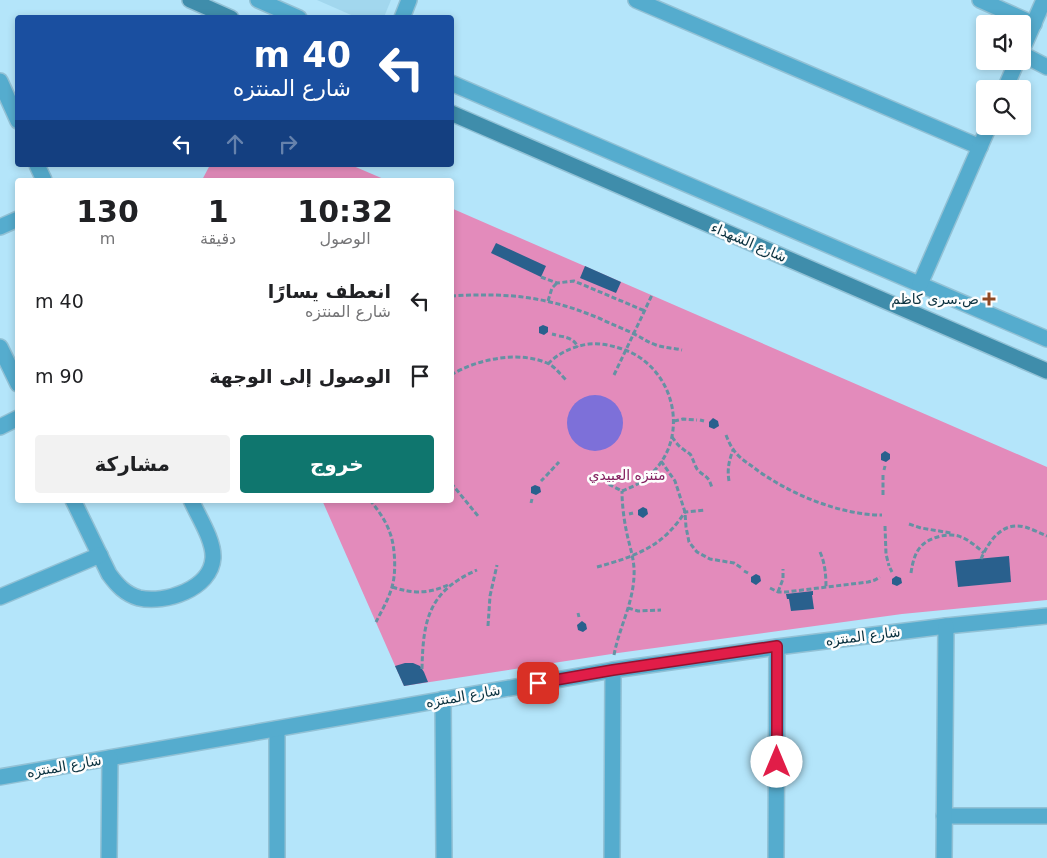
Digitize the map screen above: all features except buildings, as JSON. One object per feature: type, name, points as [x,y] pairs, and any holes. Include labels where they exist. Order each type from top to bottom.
[{"type":"street","points":[[190,0],[224,15]]},
{"type":"street","points":[[258,0],[292,15]]},
{"type":"street","points":[[403,15],[409,0]]},
{"type":"street","points":[[636,0],[980,147]]},
{"type":"street","points":[[980,0],[1034,24]]},
{"type":"street","points":[[1031,30],[1044,0]]},
{"type":"street","points":[[1031,59],[1047,67]]},
{"type":"street","points":[[0,81],[15,114]]},
{"type":"street","points":[[454,84],[1047,339]]},
{"type":"street","name":"شارع الشهداء","points":[[454,114],[1047,371]]},
{"type":"street","points":[[920,284],[985,135]]},
{"type":"street","points":[[0,227],[15,220]]},
{"type":"street","points":[[0,347],[15,378]]},
{"type":"street","points":[[0,427],[15,420]]},
{"type":"street","points":[[74,503],[109,574],[116,583],[125,592],[138,598],[155,600],[169,598],[193,587],[202,580],[211,564],[213,558],[209,538],[192,503]]},
{"type":"street","points":[[0,597],[100,555]]},
{"type":"street","name":"شارع المنتزه","points":[[0,777],[613,670],[777,646],[1047,616]]},
{"type":"street","points":[[944,858],[946,626]]},
{"type":"street","points":[[776,858],[777,646]]},
{"type":"street","points":[[612,858],[613,670]]},
{"type":"street","points":[[443,699],[444,858]]},
{"type":"street","points":[[277,729],[277,858]]},
{"type":"street","points":[[109,858],[110,758]]},
{"type":"street","points":[[944,816],[1047,816]]},
{"type":"path","points":[[541,277],[556,283],[574,281],[645,311]]},
{"type":"path","points":[[548,301],[552,288],[556,283]]},
{"type":"path","points":[[454,296],[504,295],[548,301],[570,307],[634,333],[643,340],[668,348],[682,350]]},
{"type":"path","points":[[614,375],[652,296]]},
{"type":"path","points":[[556,335],[572,339],[578,347]]},
{"type":"path","points":[[548,364],[566,352],[597,343],[636,354],[660,377],[668,392],[673,408],[674,421],[671,441],[661,461],[646,479],[622,491]]},
{"type":"path","points":[[454,373],[470,365],[509,357],[533,359],[548,364],[556,369],[566,380]]},
{"type":"path","points":[[674,421],[683,419],[701,420]]},
{"type":"path","points":[[726,435],[733,449],[742,459],[763,476],[815,501],[868,515],[882,515]]},
{"type":"path","points":[[672,437],[691,456],[697,469],[707,476],[712,488]]},
{"type":"path","points":[[729,481],[728,466],[733,449]]},
{"type":"path","points":[[661,461],[675,481],[685,512],[689,542],[697,552],[710,559],[734,563],[745,571]]},
{"type":"path","points":[[544,479],[559,462]]},
{"type":"path","points":[[883,495],[884,470]]},
{"type":"path","points":[[602,474],[610,485],[622,491],[628,514],[627,533],[633,556],[634,576],[628,608],[619,632],[614,654],[613,670]]},
{"type":"path","points":[[454,488],[478,516]]},
{"type":"path","points":[[372,503],[380,512],[391,533],[395,558],[392,587],[376,622]]},
{"type":"path","points":[[597,567],[633,556],[651,546],[670,531],[685,512],[705,510]]},
{"type":"path","points":[[910,524],[961,536],[984,553]]},
{"type":"path","points":[[885,526],[886,554],[890,569]]},
{"type":"path","points":[[981,559],[994,536],[1011,526],[1025,527],[1047,536]]},
{"type":"path","points":[[911,573],[913,560],[918,550],[926,541],[948,535],[961,536]]},
{"type":"path","points":[[820,552],[824,560],[826,588]]},
{"type":"path","points":[[488,626],[490,596],[497,565]]},
{"type":"path","points":[[778,592],[783,579],[783,569]]},
{"type":"path","points":[[392,587],[406,592],[438,590],[477,570]]},
{"type":"path","points":[[770,588],[778,592],[826,588],[868,582],[880,577]]},
{"type":"path","points":[[422,669],[426,621],[434,604],[445,590],[455,582]]},
{"type":"path","points":[[628,608],[638,611],[661,610]]},
{"type":"shaded area","points":[[317,0],[391,0],[385,15],[351,15]]},
{"type":"shaded area","points":[[589,395],[601,395],[615,403],[623,417],[621,434],[615,443],[601,451],[589,451],[579,446],[572,439],[567,429],[567,417],[572,407],[579,400]]},
{"type":"green space","points":[[209,167],[356,167],[381,178],[203,178]]},
{"type":"green space","name":"متنزه العبيدي","points":[[454,209],[1047,467],[1047,600],[902,614],[618,653],[404,686],[323,503],[454,503]]},
{"type":"place","name":"ص.سرى كاظم","points":[[989,299]]},
{"type":"route","points":[[538,683],[777,646],[777,762]]}]
